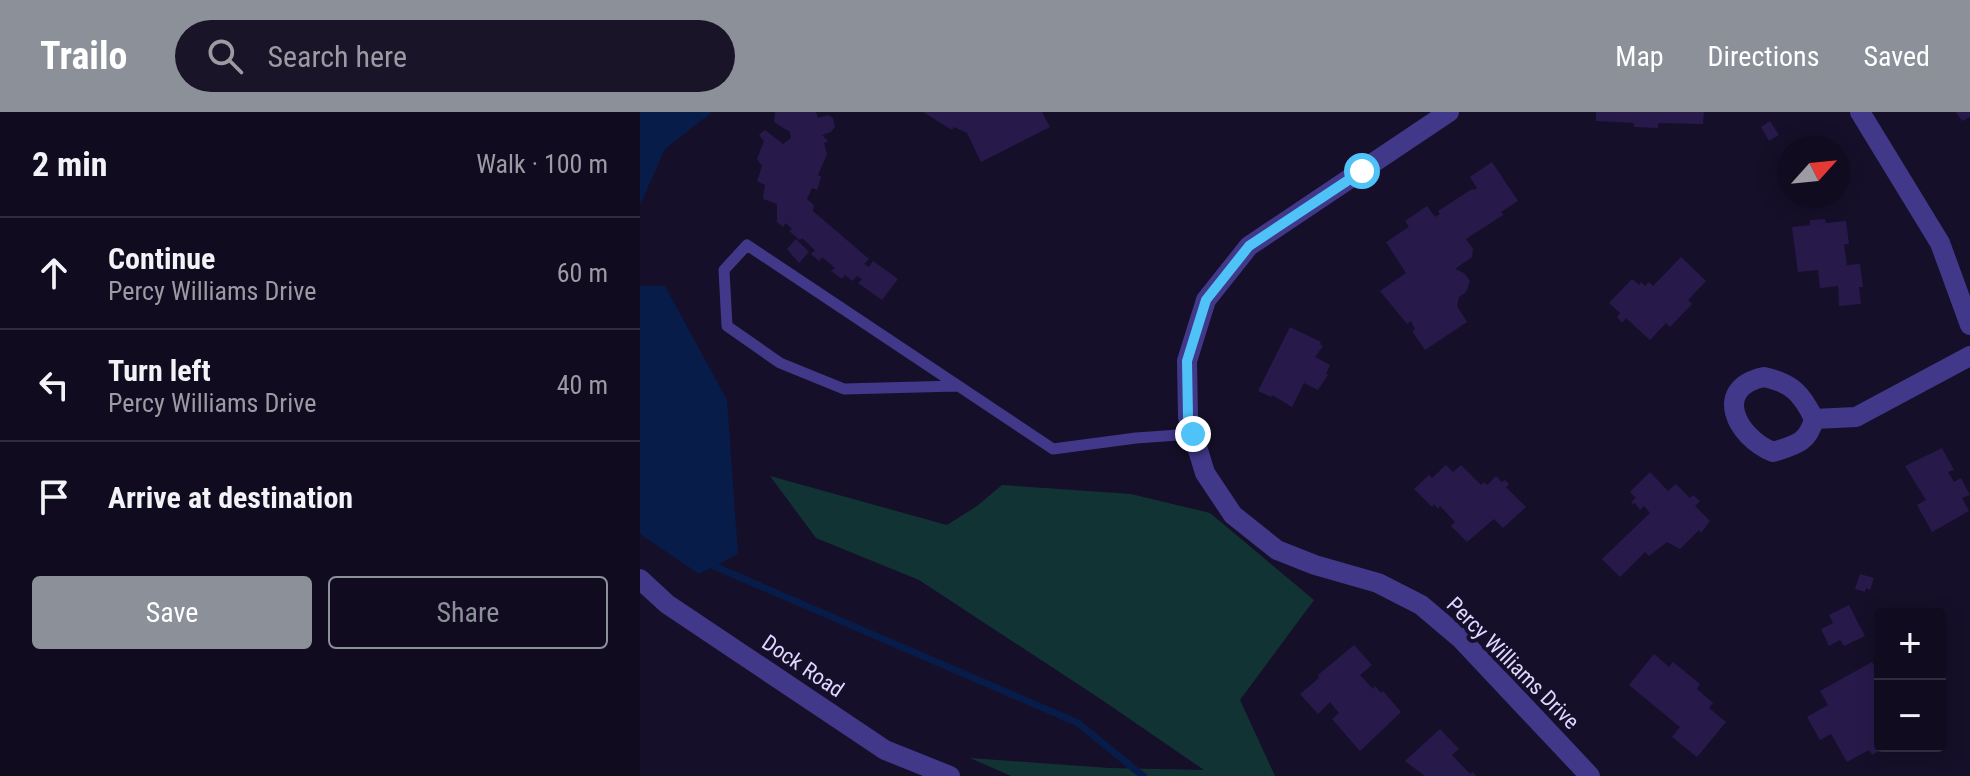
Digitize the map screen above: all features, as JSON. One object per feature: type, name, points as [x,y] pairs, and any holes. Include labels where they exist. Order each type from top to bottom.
[{"type":"street","name":"Percy Williams Drive","points":[[1449,112],[1249,246],[1206,300],[1187,361],[1188,417],[1205,473],[1233,515],[1277,550],[1315,565],[1378,583],[1421,605],[1460,638],[1590,776]]},
{"type":"street","points":[[1860,112],[1940,243],[1970,325]]},
{"type":"street","points":[[1814,419],[1856,417],[1970,356]]},
{"type":"street","name":"Dock Road","points":[[640,579],[667,604],[885,750],[950,776]]},
{"type":"lane","points":[[957,386],[844,389],[780,363],[727,326],[724,270],[747,245],[1053,449],[1193,434]]},
{"type":"green space","points":[[770,476],[947,525],[1002,485],[1131,494],[1210,513],[1314,600],[1240,700],[1275,776],[1011,776],[970,758],[1109,768],[1204,770],[919,580],[816,538]]},
{"type":"water","points":[[640,112],[712,112],[665,149],[640,205]]},
{"type":"water","points":[[640,286],[665,286],[727,400],[738,554],[699,574],[640,534]]},
{"type":"building","points":[[775,112],[816,112],[818,118],[828,115],[833,118],[835,127],[822,135],[828,141],[824,143],[827,154],[818,175],[821,177],[817,190],[812,188],[807,199],[814,205],[813,211],[869,259],[864,264],[869,267],[873,261],[898,279],[882,300],[858,283],[862,279],[857,276],[852,281],[845,275],[842,279],[831,271],[835,268],[822,257],[819,261],[811,254],[815,250],[789,231],[792,229],[786,223],[783,227],[777,222],[777,204],[763,199],[765,185],[757,181],[762,166],[757,159],[764,141],[759,135],[765,130],[783,144],[791,138],[790,132],[774,122]]},
{"type":"building","points":[[923,112],[1042,112],[1050,127],[981,162],[967,133],[954,127],[952,130]]},
{"type":"building","points":[[1596,112],[1704,112],[1703,124],[1658,123],[1658,128],[1596,121]]},
{"type":"building","points":[[1956,112],[1970,112],[1970,117],[1962,121]]},
{"type":"building","points":[[1770,121],[1779,135],[1769,141],[1761,127]]},
{"type":"building","points":[[1492,162],[1518,201],[1501,212],[1503,215],[1466,239],[1473,249],[1472,257],[1455,269],[1464,273],[1470,281],[1457,306],[1467,322],[1425,350],[1412,331],[1415,329],[1411,321],[1407,324],[1380,291],[1406,273],[1386,242],[1409,227],[1405,221],[1427,206],[1435,217],[1440,214],[1438,211],[1477,188],[1470,177]]},
{"type":"building","points":[[1825,219],[1826,223],[1846,221],[1849,244],[1844,244],[1847,265],[1860,264],[1863,287],[1859,287],[1861,304],[1839,306],[1838,286],[1820,288],[1818,270],[1798,272],[1792,227],[1810,225],[1810,220]]},
{"type":"building","points":[[796,239],[809,252],[799,263],[787,249]]},
{"type":"building","points":[[1681,257],[1706,281],[1688,300],[1692,304],[1670,327],[1666,323],[1650,340],[1626,318],[1622,323],[1617,317],[1620,313],[1609,303],[1632,279],[1639,285],[1641,282],[1645,286],[1649,282],[1653,286]]},
{"type":"building","points":[[1290,327],[1321,342],[1323,346],[1315,357],[1330,365],[1328,375],[1318,390],[1304,383],[1292,407],[1258,391]]},
{"type":"building","points":[[1942,448],[1954,470],[1948,472],[1954,482],[1961,478],[1970,495],[1962,498],[1969,511],[1932,532],[1917,505],[1926,500],[1905,466]]},
{"type":"building","points":[[1446,465],[1453,472],[1461,465],[1481,485],[1484,482],[1487,485],[1496,476],[1502,482],[1505,480],[1509,484],[1506,487],[1526,507],[1503,528],[1494,519],[1467,542],[1451,526],[1455,522],[1440,506],[1438,509],[1434,504],[1432,507],[1414,489]]},
{"type":"building","points":[[1650,472],[1668,491],[1676,484],[1690,498],[1693,495],[1700,501],[1695,506],[1710,521],[1701,533],[1699,530],[1680,549],[1667,542],[1649,556],[1645,552],[1620,577],[1602,559],[1650,513],[1644,506],[1640,510],[1631,502],[1636,498],[1630,492]]},
{"type":"building","points":[[1860,574],[1874,578],[1870,590],[1855,589]]},
{"type":"building","points":[[1849,605],[1865,636],[1844,646],[1840,640],[1829,646],[1821,629],[1833,623],[1829,615]]},
{"type":"building","points":[[1354,645],[1372,665],[1360,675],[1373,689],[1375,686],[1381,693],[1383,691],[1401,712],[1360,751],[1332,719],[1339,713],[1330,702],[1318,714],[1300,694]]},
{"type":"building","points":[[1654,654],[1669,667],[1673,662],[1700,684],[1697,689],[1713,703],[1709,708],[1726,722],[1697,757],[1672,737],[1680,727],[1629,685]]},
{"type":"building","points":[[1872,662],[1874,752],[1877,752],[1872,755],[1869,750],[1847,762],[1831,734],[1820,740],[1807,717],[1828,705],[1820,691]]},
{"type":"building","points":[[1440,729],[1459,749],[1452,755],[1470,774],[1473,772],[1476,776],[1425,776],[1405,761]]},
{"type":"waterway","points":[[707,560],[714,566],[1078,723],[1143,776]]},
{"type":"route","points":[[1193,434],[1188,417],[1187,361],[1206,300],[1249,246],[1362,171]]}]
